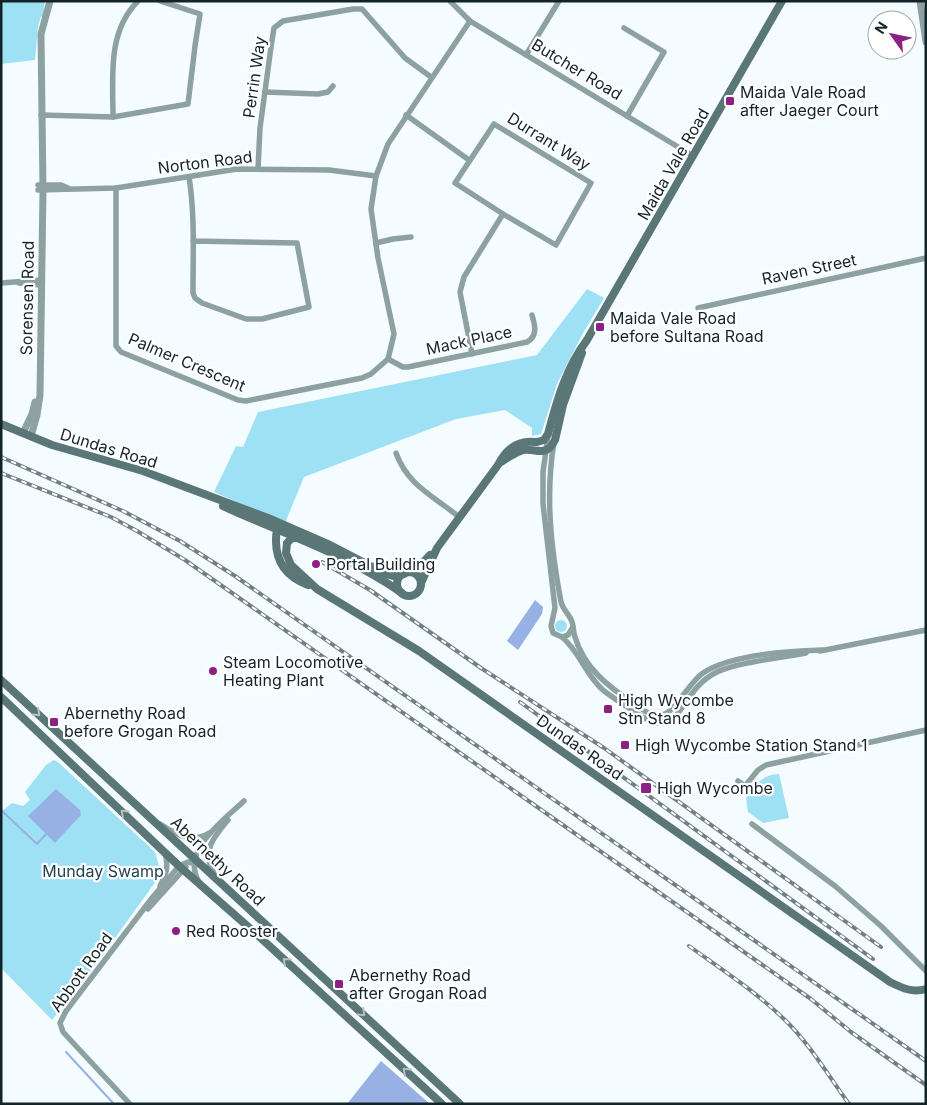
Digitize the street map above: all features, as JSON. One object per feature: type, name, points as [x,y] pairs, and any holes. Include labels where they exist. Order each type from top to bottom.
[{"type":"main road","name":"Maida Vale Road","points":[[548,434],[554,409],[567,373],[782,1]]},
{"type":"main road","name":"Maida Vale Road","points":[[548,450],[555,440],[563,405],[587,340]]},
{"type":"main road","name":"Dundas Road","points":[[1,424],[62,448],[143,471],[227,503],[298,538],[375,572]]},
{"type":"main road","points":[[375,572],[390,575],[406,573],[418,568],[437,548],[498,465],[520,451],[536,445],[544,440],[548,434]]},
{"type":"main road","points":[[536,445],[548,450]]},
{"type":"main road","name":"Dundas Road","points":[[209,497],[224,507],[267,525],[330,545],[375,572]]},
{"type":"main road","name":"Dundas Road","points":[[267,525],[280,563],[303,584],[317,589]]},
{"type":"main road","name":"Dundas Road","points":[[283,529],[286,553],[291,566],[317,589],[419,651],[890,982],[904,989],[915,991],[926,989]]},
{"type":"main road","points":[[276,554],[276,537],[283,529]]},
{"type":"main road","points":[[286,546],[290,539],[298,538]]},
{"type":"main road","points":[[375,572],[402,593],[409,596],[413,595],[419,590],[437,548]]},
{"type":"main road","points":[[406,573],[418,576],[421,583]]},
{"type":"main road","points":[[402,593],[398,582],[406,573]]},
{"type":"main road","name":"Abernethy Road","points":[[1,680],[185,849],[193,861],[206,869],[460,1104]]},
{"type":"main road","name":"Abernethy Road","points":[[1,697],[181,868],[262,939],[442,1104]]},
{"type":"street","name":"Sorensen Road","points":[[27,435],[35,405],[41,187],[41,34],[50,1]]},
{"type":"street","points":[[113,117],[115,44],[123,22],[138,1]]},
{"type":"street","points":[[41,115],[113,117],[188,104],[200,14],[160,1]]},
{"type":"street","name":"Butcher Road","points":[[450,1],[470,21],[693,156]]},
{"type":"street","points":[[526,55],[559,1]]},
{"type":"street","points":[[920,1],[926,42]]},
{"type":"street","name":"Perrin Way","points":[[258,168],[260,128],[271,48],[274,28],[278,24],[287,20],[353,8],[362,9],[405,58],[431,77]]},
{"type":"street","points":[[388,359],[394,334],[371,209],[376,176],[388,144],[470,21]]},
{"type":"street","points":[[624,28],[664,52],[627,116]]},
{"type":"street","points":[[265,92],[318,94],[328,92],[334,86]]},
{"type":"street","points":[[406,115],[469,160]]},
{"type":"street","name":"Durrant Way","points":[[494,124],[591,183],[556,245],[503,214],[455,183],[494,124]]},
{"type":"street","name":"Norton Road","points":[[41,187],[61,185],[68,188],[116,188],[236,169],[258,168],[344,171],[376,176]]},
{"type":"street","points":[[189,177],[194,214],[193,241],[192,293],[198,301],[246,319],[262,319],[309,307],[297,243],[193,241]]},
{"type":"street","name":"Palmer Crescent","points":[[116,188],[116,346],[121,352],[238,400],[246,401],[362,378],[371,374],[388,359]]},
{"type":"street","points":[[472,354],[460,289],[464,277],[503,214]]},
{"type":"street","points":[[376,243],[411,237]]},
{"type":"street","name":"Raven Street","points":[[698,308],[926,258]]},
{"type":"street","points":[[1,283],[26,285],[39,282]]},
{"type":"street","name":"Mack Place","points":[[388,359],[408,367],[531,340],[535,330],[532,315]]},
{"type":"street","name":"Maida Vale Road","points":[[548,434],[548,450]]},
{"type":"street","points":[[536,445],[544,460]]},
{"type":"street","points":[[548,450],[544,460],[543,485],[544,520],[555,608],[551,626],[553,633],[562,637],[571,646],[594,681],[644,719],[657,724],[674,718],[696,687],[716,672],[752,663],[926,630]]},
{"type":"street","points":[[548,450],[548,502],[561,602],[572,621],[574,636],[580,649],[600,678],[615,691],[644,711],[658,716],[670,712],[693,681],[716,665],[776,652],[822,650]]},
{"type":"street","points":[[396,453],[404,471],[412,481],[459,517]]},
{"type":"street","points":[[552,621],[559,615],[568,617]]},
{"type":"street","points":[[562,637],[568,635],[573,627]]},
{"type":"street","points":[[745,786],[758,770],[766,765],[926,730]]},
{"type":"street","points":[[738,781],[750,790]]},
{"type":"street","points":[[152,819],[183,837],[201,838],[212,831],[244,801],[217,833],[210,847],[208,856],[210,865],[221,883]]},
{"type":"street","points":[[752,824],[786,848],[852,901],[926,971]]},
{"type":"street","name":"Abbott Road","points":[[135,923],[152,898],[181,868],[193,861],[212,831]]},
{"type":"street","points":[[152,898],[167,870],[167,860],[159,847]]},
{"type":"street","points":[[193,861],[195,875],[201,886]]},
{"type":"street","name":"Abbott Road","points":[[130,1104],[63,1032],[60,1025],[66,1011],[181,868]]},
{"type":"green space","points":[[1,1],[45,1],[45,19],[41,16],[35,60],[1,64]]},
{"type":"green space","points":[[587,289],[604,298],[582,335],[557,384],[541,434],[532,436],[532,428],[505,410],[456,419],[304,477],[285,523],[214,492],[236,446],[243,447],[258,412],[537,355]]},
{"type":"green space","points":[[561,620],[567,626],[561,632],[555,626]]},
{"type":"green space","name":"Munday Swamp","points":[[54,760],[155,852],[160,870],[156,881],[100,959],[52,1020],[1,968],[1,812],[12,803],[23,806],[30,800],[25,792],[46,765]]},
{"type":"green space","points":[[779,774],[789,818],[763,823],[748,812],[746,798],[764,778]]},
{"type":"shaded area","points":[[535,600],[543,607],[542,614],[518,650],[507,641]]},
{"type":"shaded area","points":[[56,789],[80,810],[81,815],[55,843],[28,816]]},
{"type":"shaded area","points":[[381,1061],[430,1104],[347,1104]]},
{"type":"waterway","points":[[1,810],[37,844],[46,834]]},
{"type":"waterway","points":[[66,1052],[114,1104]]},
{"type":"railway","points":[[1,457],[123,511],[180,541],[235,576],[926,1061]]},
{"type":"railway","points":[[1,473],[111,517],[185,560],[811,999],[851,1032],[926,1085]]},
{"type":"railway","points":[[322,562],[370,590],[481,668],[604,748],[881,947]]},
{"type":"railway","points":[[520,702],[873,959]]},
{"type":"railway","points":[[689,946],[750,990],[784,1019],[810,1049],[849,1104]]},
{"type":"place","name":"Maida Vale Road after Jaeger Court","points":[[730,101]]},
{"type":"place","name":"Maida Vale Road before Sultana Road","points":[[600,327]]},
{"type":"place","name":"Portal Building","points":[[316,564]]},
{"type":"place","name":"Steam Locomotive Heating Plant","points":[[213,671]]},
{"type":"place","name":"High Wycombe Stn Stand 8","points":[[608,709]]},
{"type":"place","name":"Abernethy Road before Grogan Road","points":[[54,722]]},
{"type":"place","name":"High Wycombe Station Stand 1","points":[[625,745]]},
{"type":"place","name":"High Wycombe","points":[[646,788]]},
{"type":"place","name":"Red Rooster","points":[[176,931]]},
{"type":"place","name":"Abernethy Road after Grogan Road","points":[[339,984]]}]
